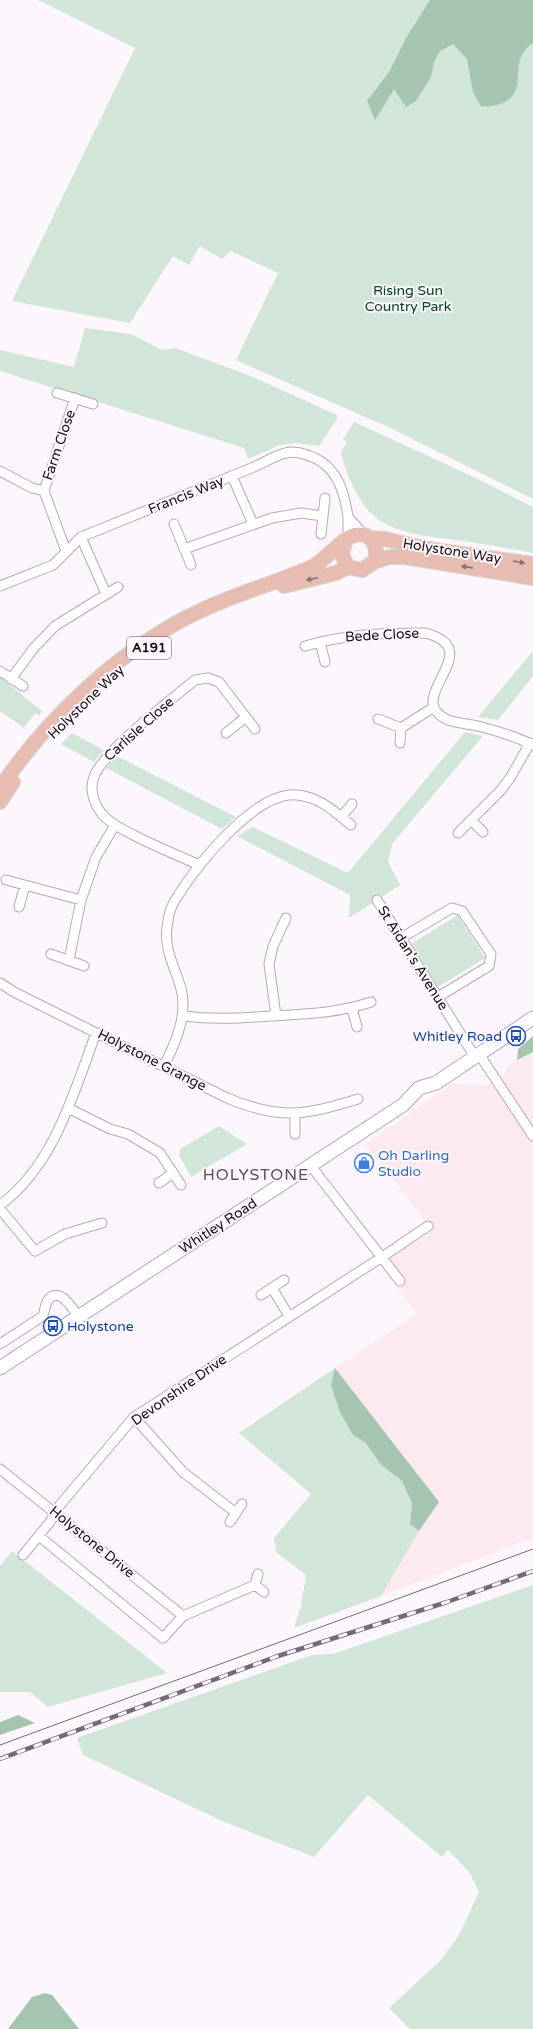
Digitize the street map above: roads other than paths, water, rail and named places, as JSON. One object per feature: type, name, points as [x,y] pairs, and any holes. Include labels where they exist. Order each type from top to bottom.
[{"type":"main road","name":"Holystone Way","points":[[0,788],[11,772],[57,716],[121,660],[158,634],[200,611],[234,596],[313,567],[355,535],[385,539],[428,549],[533,564]]},
{"type":"main road","points":[[367,537],[376,547],[377,552],[374,562]]},
{"type":"main road","points":[[346,541],[342,555],[348,567]]},
{"type":"main road","name":"Holystone Way","points":[[0,802],[22,768],[71,713],[125,664],[165,637],[209,614],[243,600],[296,582],[336,573],[348,567],[362,570],[374,562],[389,557],[405,557],[533,578]]},
{"type":"street","name":"Farm Close","points":[[57,393],[93,404]]},
{"type":"street","name":"Farm Close","points":[[66,551],[44,491],[75,398]]},
{"type":"street","name":"Francis Way","points":[[0,586],[53,565],[81,537],[232,476],[282,454],[301,453],[315,457],[331,469],[341,483],[348,517],[346,541]]},
{"type":"street","name":"Farm Close","points":[[0,471],[32,488],[44,491]]},
{"type":"street","points":[[232,476],[253,524]]},
{"type":"street","points":[[321,534],[325,498]]},
{"type":"street","points":[[184,549],[272,518],[296,514],[323,516]]},
{"type":"street","name":"Francis Way","points":[[348,517],[367,537]]},
{"type":"street","points":[[174,524],[191,565]]},
{"type":"street","points":[[81,537],[106,594]]},
{"type":"street","points":[[11,678],[33,649],[55,626],[118,587]]},
{"type":"street","name":"Bede Close","points":[[305,646],[345,636],[371,633],[425,633],[434,635],[445,644],[450,656],[448,666],[436,691],[434,707]]},
{"type":"street","points":[[320,642],[325,662]]},
{"type":"street","points":[[0,671],[23,686]]},
{"type":"street","name":"Carlisle Close","points":[[199,864],[115,825],[102,814],[95,802],[92,789],[94,776],[106,757],[128,736],[195,680],[208,678],[219,682],[255,729]]},
{"type":"street","points":[[401,728],[434,707],[437,712],[447,720],[493,730],[532,744],[510,778],[458,833]]},
{"type":"street","points":[[226,733],[246,717]]},
{"type":"street","points":[[378,719],[401,728]]},
{"type":"street","points":[[400,743],[401,728]]},
{"type":"street","points":[[164,1066],[174,1046],[183,1016],[181,987],[167,950],[167,928],[171,908],[199,864],[224,837],[238,825],[259,808],[278,798],[296,795],[314,798],[327,805],[352,825]]},
{"type":"street","points":[[341,817],[352,804]]},
{"type":"street","points":[[471,820],[483,832]]},
{"type":"street","points":[[69,960],[81,900],[96,857],[115,825]]},
{"type":"street","points":[[6,880],[81,900]]},
{"type":"street","points":[[19,907],[24,885]]},
{"type":"street","name":"St Aidan's Avenue","points":[[377,900],[438,997],[533,1136]]},
{"type":"street","points":[[401,938],[452,908],[462,911],[491,954],[489,966],[438,997]]},
{"type":"street","points":[[276,1016],[269,964],[273,946],[286,918]]},
{"type":"street","points":[[51,954],[84,966]]},
{"type":"street","name":"Holystone Grange","points":[[0,983],[14,992],[96,1033],[252,1108],[279,1113],[295,1113],[328,1108],[358,1100]]},
{"type":"street","name":"Holystone Grange","points":[[0,989],[14,992]]},
{"type":"street","points":[[183,1016],[209,1020],[276,1016],[352,1008],[371,1002]]},
{"type":"street","points":[[352,1008],[357,1027]]},
{"type":"street","name":"Whitley Road","points":[[0,1368],[403,1105],[419,1088],[436,1083],[533,1018]]},
{"type":"street","points":[[0,1205],[17,1193],[48,1149],[68,1108],[96,1033]]},
{"type":"street","points":[[68,1108],[110,1129],[128,1134],[160,1153],[181,1185]]},
{"type":"street","points":[[295,1113],[295,1134]]},
{"type":"street","points":[[311,1166],[400,1281]]},
{"type":"street","points":[[159,1183],[173,1174]]},
{"type":"street","points":[[0,1209],[35,1251],[65,1234],[102,1223]]},
{"type":"street","name":"Devonshire Drive","points":[[23,1555],[56,1512],[134,1417],[428,1226]]},
{"type":"street","points":[[261,1295],[284,1280]]},
{"type":"street","points":[[272,1288],[289,1316]]},
{"type":"street","points":[[0,1344],[43,1316],[50,1299],[55,1296],[62,1296],[68,1301],[78,1316]]},
{"type":"street","points":[[134,1417],[183,1472],[236,1513]]},
{"type":"street","name":"Holystone Drive","points":[[0,1469],[56,1512],[183,1616]]},
{"type":"street","points":[[230,1522],[242,1504]]},
{"type":"street","name":"Holystone Drive","points":[[39,1536],[163,1638],[183,1616],[255,1585]]},
{"type":"street","points":[[258,1574],[255,1585],[264,1592]]},
{"type":"tram line","points":[[0,1745],[533,1549]]},
{"type":"railway","points":[[0,1759],[275,1657],[447,1602],[533,1571]]},
{"type":"place","name":"Whitley Road","points":[[516,1036]]},
{"type":"place","name":"Oh Darling Studio","points":[[364,1163]]},
{"type":"place","name":"Holystone","points":[[53,1326]]},
{"type":"district","name":"HOLYSTONE","points":[[256,1175]]},
{"type":"park label","name":"Rising Sun Country Park","points":[[408,298]]}]
